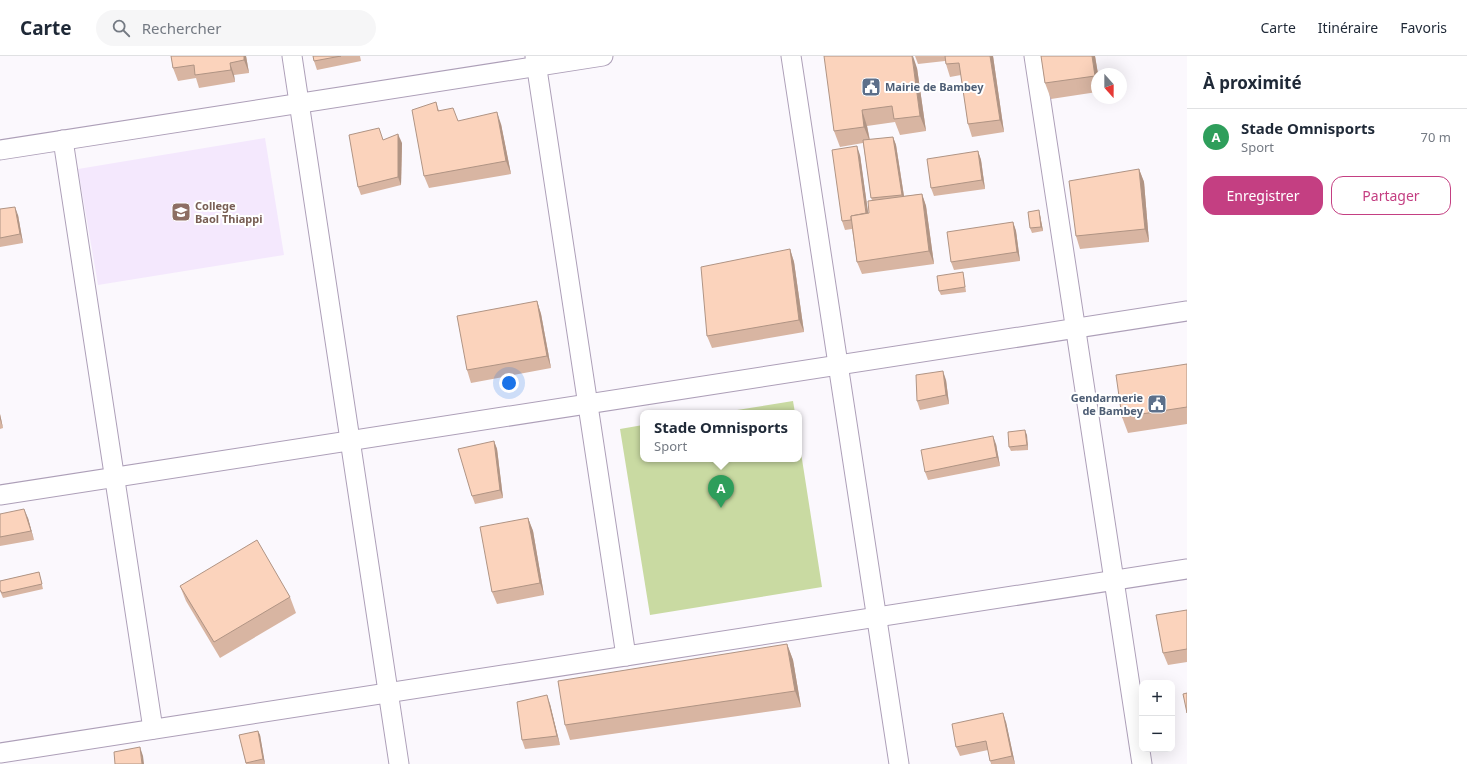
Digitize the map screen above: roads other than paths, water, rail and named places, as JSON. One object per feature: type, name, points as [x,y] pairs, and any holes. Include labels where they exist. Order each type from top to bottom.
[{"type":"street","points":[[292,56],[399,764]]},
{"type":"street","points":[[0,150],[299,103],[536,61],[603,56]]},
{"type":"street","points":[[791,56],[899,764]]},
{"type":"street","points":[[1034,56],[1142,764]]},
{"type":"street","points":[[536,61],[626,656]]},
{"type":"street","points":[[63,140],[153,729]]},
{"type":"street","points":[[0,495],[1187,311]]},
{"type":"street","points":[[0,753],[1187,569]]},
{"type":"place","name":"Mairie de Bambey","points":[[871,87]]},
{"type":"place","name":"College Baol Thiappi","points":[[181,212]]},
{"type":"place","name":"Gendarmerie de Bambey","points":[[1157,404]]},
{"type":"place","name":"Stade Omnisports","points":[[721,508]]}]
